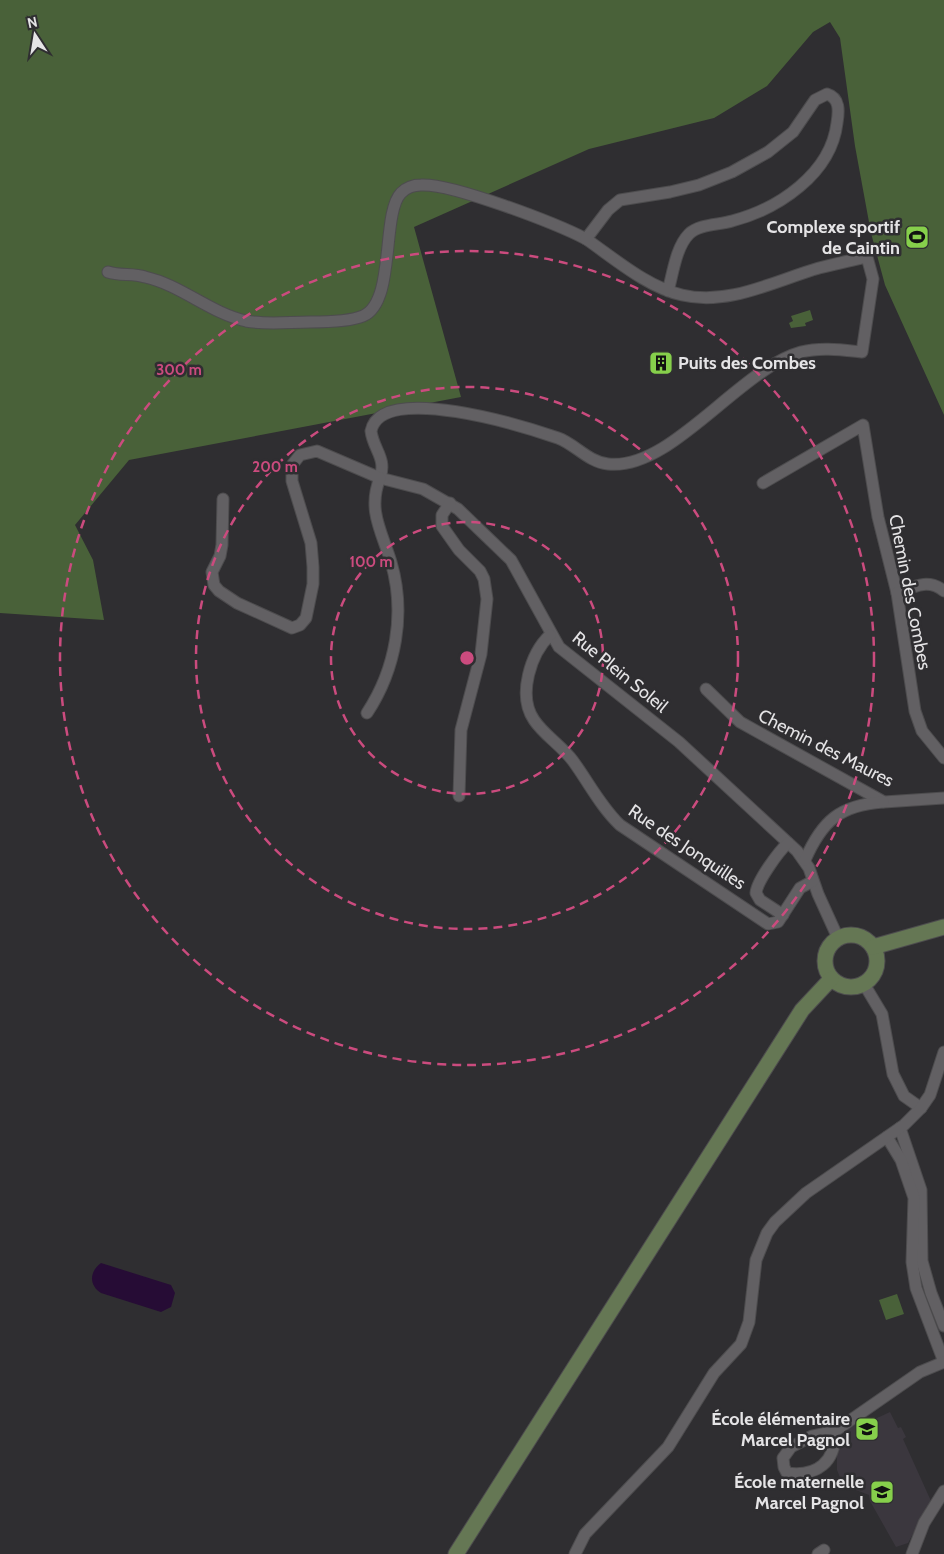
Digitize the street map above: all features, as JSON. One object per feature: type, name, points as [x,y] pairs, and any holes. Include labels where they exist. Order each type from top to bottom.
[{"type":"main road","points":[[872,947],[944,927]]},
{"type":"main road","points":[[854,935],[865,939],[872,947],[877,958],[876,970],[864,984],[847,987],[831,979],[826,969],[825,957],[829,946],[838,938],[854,935]]},
{"type":"main road","points":[[456,1554],[802,1010],[831,979]]},
{"type":"street","points":[[586,239],[608,210],[620,200],[685,189],[732,172],[782,142],[805,117],[815,100],[827,94],[833,96],[837,101],[837,125],[832,143],[815,172],[790,194],[755,214],[733,221],[697,228],[690,233],[681,248],[668,290]]},
{"type":"street","points":[[108,272],[117,275],[145,276],[244,320],[266,323],[317,322],[363,316],[374,306],[384,281],[396,201],[406,189],[423,184],[456,191],[558,226],[586,239],[641,276],[668,290],[698,298],[731,296],[818,268],[867,256],[873,279],[862,352],[818,350],[786,358],[760,373],[663,448],[633,461],[619,464],[597,461],[558,438],[468,413],[416,409],[384,413],[374,421],[371,431],[382,457],[380,478],[373,506],[380,535],[391,562],[398,624],[396,641],[385,678],[377,698],[367,713]]},
{"type":"street","name":"Chemin des Combes","points":[[763,482],[863,425],[878,517],[897,593],[914,711],[922,731],[944,758]]},
{"type":"street","name":"Rue Plein Soleil","points":[[223,499],[222,545],[220,556],[212,572],[214,585],[219,591],[237,602],[292,628],[300,625],[306,618],[313,584],[309,537],[292,480],[292,465],[300,455],[317,451],[335,458],[348,466],[380,478],[423,489],[450,503],[511,560],[550,635],[559,648],[586,671],[680,742],[804,860],[838,938]]},
{"type":"street","points":[[450,503],[442,515],[442,526],[459,550],[480,571],[484,579],[487,599],[481,654],[461,730],[459,796]]},
{"type":"street","points":[[897,593],[924,584],[939,587],[944,591]]},
{"type":"street","name":"Rue des Jonquilles","points":[[550,635],[543,643],[532,664],[528,688],[529,711],[539,726],[571,758],[606,811],[620,826],[768,924],[778,922],[783,915]]},
{"type":"street","name":"Chemin des Maures","points":[[706,690],[740,722],[884,802],[944,798]]},
{"type":"street","points":[[804,860],[824,826],[838,813],[868,803],[884,802]]},
{"type":"street","points":[[788,844],[780,851],[759,884],[756,893],[760,900],[783,915],[800,888],[814,881]]},
{"type":"street","points":[[864,984],[882,1014],[893,1074],[904,1096],[920,1108]]},
{"type":"street","points":[[575,1554],[585,1534],[668,1447],[714,1373],[741,1344],[749,1322],[756,1260],[766,1233],[806,1193],[900,1128],[920,1108],[930,1094],[944,1052]]},
{"type":"street","points":[[900,1128],[921,1190],[922,1261],[931,1293],[944,1326]]},
{"type":"street","points":[[835,1431],[832,1454],[815,1472],[802,1475],[787,1474],[783,1458],[791,1447],[812,1436],[835,1431],[920,1372],[944,1362],[916,1288],[912,1262],[914,1218],[911,1189],[901,1160],[887,1137]]},
{"type":"street","points":[[912,1554],[924,1523],[944,1490]]},
{"type":"shaded area","points":[[101,1263],[171,1285],[175,1293],[171,1307],[161,1312],[101,1293],[94,1286],[92,1278],[94,1270]]},
{"type":"shaded area","points":[[890,1412],[898,1428],[901,1427],[906,1437],[903,1439],[931,1501],[908,1543],[896,1547],[870,1501],[869,1495],[843,1485],[837,1470],[837,1451],[844,1432],[864,1419],[877,1418]]},
{"type":"green space","points":[[0,0],[944,0],[944,415],[885,285],[871,233],[855,146],[840,38],[830,22],[813,32],[767,86],[714,118],[589,149],[414,227],[461,397],[129,460],[75,525],[93,560],[104,620],[0,613]]},
{"type":"green space","points":[[810,310],[813,320],[805,323],[806,326],[791,328],[789,323],[793,321],[791,316]]},
{"type":"green space","points":[[897,1294],[904,1314],[886,1320],[879,1300]]},
{"type":"place","name":"Complexe sportif de Caintin","points":[[917,237]]},
{"type":"place","name":"Puits des Combes","points":[[661,363]]},
{"type":"place","name":"École élémentaire Marcel Pagnol","points":[[867,1429]]},
{"type":"place","name":"École maternelle Marcel Pagnol","points":[[882,1492]]}]
